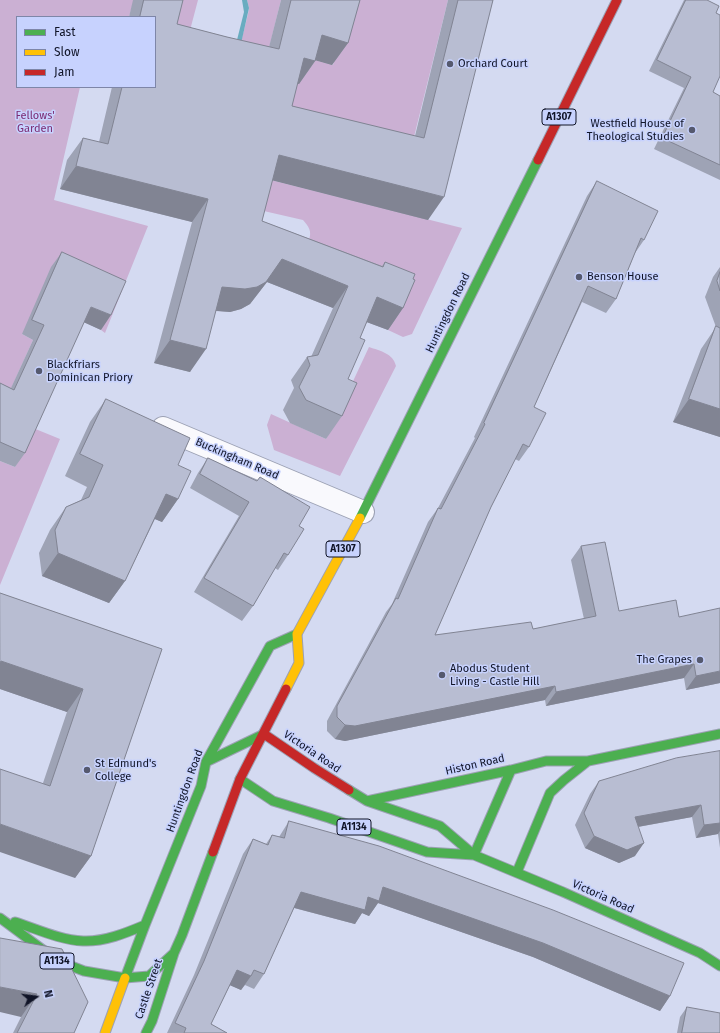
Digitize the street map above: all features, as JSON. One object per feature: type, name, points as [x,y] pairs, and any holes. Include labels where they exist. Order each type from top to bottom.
[{"type":"main road","name":"Huntingdon Road","points":[[126,978],[145,925],[199,793],[206,762],[270,646],[297,634],[363,512],[617,0]]},
{"type":"main road","points":[[206,762],[264,734],[299,663],[297,634]]},
{"type":"main road","points":[[228,722],[240,779]]},
{"type":"main road","name":"A1134","points":[[0,918],[58,962],[84,971],[126,978],[149,976],[174,953],[240,779],[264,734]]},
{"type":"main road","name":"Victoria Road","points":[[264,734],[367,802],[440,826],[474,855]]},
{"type":"main road","name":"Histon Road","points":[[367,802],[546,761],[588,761],[720,734]]},
{"type":"main road","name":"Histon Road","points":[[516,872],[550,793],[588,761]]},
{"type":"main road","points":[[474,855],[511,770]]},
{"type":"main road","name":"Victoria Road","points":[[240,779],[273,801],[329,818],[427,852],[474,855],[700,953],[720,966]]},
{"type":"main road","name":"A1134","points":[[0,918],[66,938],[90,942],[118,936],[145,925]]},
{"type":"main road","name":"Castle Street","points":[[146,1033],[152,1021],[174,953]]},
{"type":"main road","points":[[105,1033],[126,978]]},
{"type":"street","name":"Buckingham Road","points":[[147,421],[363,512]]},
{"type":"green space","name":"Fellows' Garden","points":[[0,0],[134,0],[129,16],[16,16],[16,88],[80,88],[54,200],[148,226],[105,333],[101,330],[116,295],[22,334],[33,340],[4,404],[0,402]]},
{"type":"green space","points":[[173,0],[198,0],[184,53],[161,47]]},
{"type":"green space","points":[[247,0],[281,0],[263,72],[235,66],[248,14],[249,8]]},
{"type":"green space","points":[[350,0],[448,0],[408,161],[276,128],[307,58],[333,65]]},
{"type":"green space","points":[[263,178],[462,228],[412,334],[403,337],[388,330],[399,303],[309,240],[309,229],[303,220],[255,209]]},
{"type":"green space","points":[[369,347],[389,355],[396,366],[340,476],[274,450],[267,425],[271,414],[326,439]]},
{"type":"green space","points":[[33,428],[60,439],[0,585],[0,461],[15,467]]},
{"type":"water","points":[[242,0],[247,0],[249,8],[236,66],[231,64],[244,12]]},
{"type":"building","points":[[144,0],[183,0],[177,24],[279,49],[291,0],[360,0],[348,43],[322,35],[315,61],[304,58],[292,106],[424,138],[458,0],[493,0],[444,197],[279,155],[262,221],[383,267],[385,262],[415,274],[413,279],[415,280],[403,308],[377,297],[360,338],[365,340],[348,379],[357,383],[342,416],[306,400],[299,387],[310,365],[307,357],[318,355],[348,286],[282,259],[266,282],[257,287],[245,289],[222,287],[206,349],[170,340],[208,199],[76,166],[83,138],[108,144],[122,88],[156,88],[156,16],[140,16]]},
{"type":"building","points":[[686,0],[707,0],[719,6],[716,13],[720,15],[720,76],[713,92],[720,96],[720,165],[662,138],[691,77],[657,60]]},
{"type":"building","points":[[597,181],[658,211],[644,240],[641,238],[616,299],[588,286],[534,407],[546,413],[529,447],[523,444],[491,507],[435,635],[531,622],[533,629],[596,616],[581,546],[605,542],[619,611],[676,600],[679,617],[720,608],[720,671],[696,676],[694,664],[556,692],[555,686],[355,726],[345,725],[337,717],[337,706],[396,598],[398,599],[438,508],[441,509],[485,424],[484,423]]},
{"type":"building","name":"Blackfriars Dominican Priory","points":[[62,252],[126,281],[111,315],[91,307],[25,453],[0,442],[0,383],[14,390],[44,325],[32,320]]},
{"type":"building","points":[[720,272],[720,291],[717,281]]},
{"type":"building","points":[[716,326],[720,328],[720,409],[689,399]]},
{"type":"building","points":[[106,399],[190,438],[178,465],[191,471],[178,499],[166,494],[125,581],[58,553],[55,530],[66,507],[89,497],[103,465],[80,454]]},
{"type":"building","points":[[208,458],[257,481],[260,477],[310,507],[299,526],[304,529],[288,555],[284,553],[253,606],[204,578],[249,502],[200,474]]},
{"type":"building","points":[[0,593],[162,649],[91,856],[0,824],[0,769],[50,786],[83,689],[1,661],[0,663]]},
{"type":"building","points":[[720,751],[720,823],[704,825],[701,805],[635,817],[644,843],[627,850],[594,836],[584,813],[599,781],[676,758]]},
{"type":"building","points":[[289,821],[379,846],[553,910],[684,963],[670,996],[543,943],[383,887],[379,901],[368,897],[365,910],[301,892],[264,974],[254,970],[251,976],[237,970],[211,1024],[227,1033],[184,1033],[186,1028],[175,1023],[204,961],[253,839],[268,845],[272,835],[284,838]]},
{"type":"building","points":[[0,938],[62,949],[88,1002],[74,1033],[17,1033],[37,994],[0,987]]},
{"type":"building","points":[[687,1007],[720,1013],[720,1033],[682,1033]]},
{"type":"traffic: fast","points":[[360,518],[538,160]]},
{"type":"traffic: fast","points":[[125,978],[201,786],[206,762],[270,646],[297,634]]},
{"type":"traffic: fast","points":[[206,762],[264,734]]},
{"type":"traffic: fast","points":[[367,801],[546,761],[588,761],[720,734]]},
{"type":"traffic: fast","points":[[517,872],[550,793],[588,761]]},
{"type":"traffic: fast","points":[[474,855],[511,770]]},
{"type":"traffic: fast","points":[[240,779],[273,801],[329,818],[427,852],[474,855]]},
{"type":"traffic: fast","points":[[349,790],[367,801],[440,826],[474,855],[563,892],[700,953],[720,966]]},
{"type":"traffic: fast","points":[[0,918],[58,961],[84,971],[125,978],[149,976],[174,953],[213,852]]},
{"type":"traffic: fast","points":[[15,922],[66,939],[83,941],[99,940],[123,934],[145,925]]},
{"type":"traffic: fast","points":[[146,1033],[152,1021],[174,953]]},
{"type":"traffic: slow","points":[[286,689],[299,663],[297,634],[360,518]]},
{"type":"traffic: slow","points":[[105,1033],[125,978]]},
{"type":"traffic: jam","points":[[538,160],[617,0]]},
{"type":"traffic: jam","points":[[213,852],[240,779],[286,689]]},
{"type":"traffic: jam","points":[[264,734],[349,790]]},
{"type":"place","name":"Orchard Court","points":[[450,64]]},
{"type":"place","name":"Westfield House of Theological Studies","points":[[692,130]]},
{"type":"place","name":"Benson House","points":[[579,277]]},
{"type":"place","name":"Blackfriars Dominican Priory","points":[[39,371]]},
{"type":"place","name":"The Grapes","points":[[700,660]]},
{"type":"place","name":"Abodus Student Living - Castle Hill","points":[[442,675]]},
{"type":"place","name":"St Edmund's College","points":[[87,770]]}]
